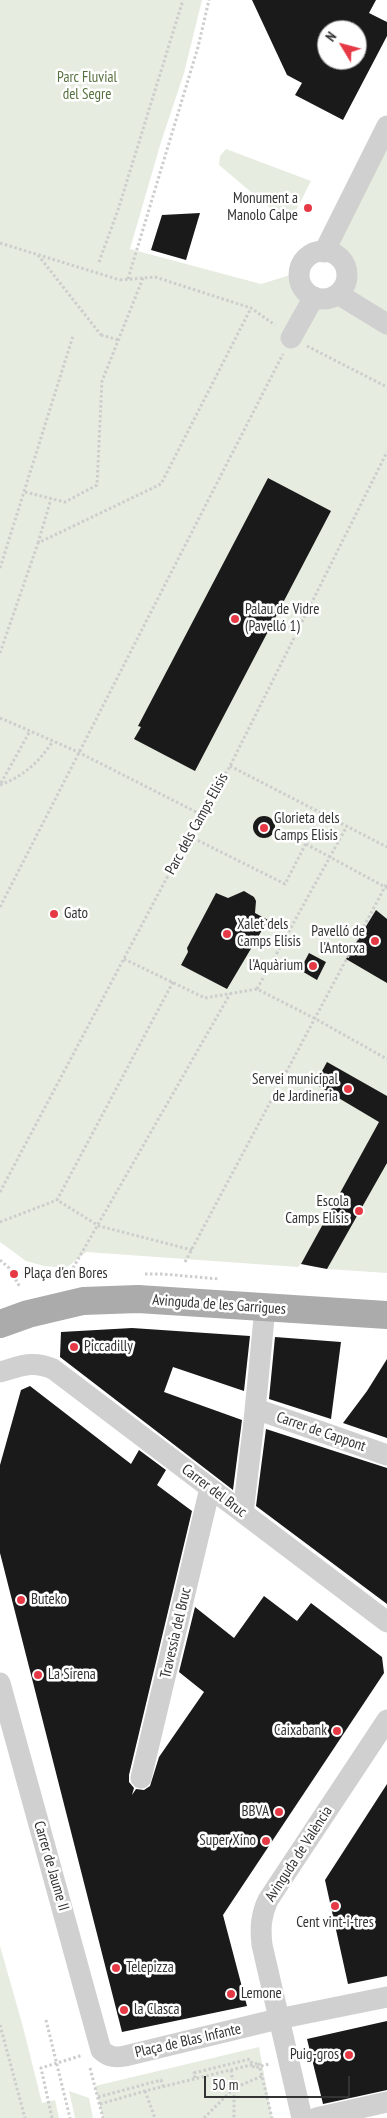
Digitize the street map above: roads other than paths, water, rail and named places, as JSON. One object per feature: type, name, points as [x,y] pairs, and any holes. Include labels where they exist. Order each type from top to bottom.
[{"type":"main road","name":"Avinguda de les Garrigues","points":[[0,1324],[51,1308],[83,1301],[138,1299],[387,1315]]},
{"type":"street","points":[[324,252],[387,126]]},
{"type":"street","points":[[324,252],[339,257],[346,269],[346,283],[338,294],[326,299],[311,295],[300,280],[302,265],[311,255],[324,252]]},
{"type":"street","points":[[338,294],[387,324]]},
{"type":"street","points":[[295,331],[311,295]]},
{"type":"street","points":[[243,1513],[256,1409],[265,1308]]},
{"type":"street","name":"Carrer del Bruc","points":[[0,1372],[31,1364],[40,1364],[53,1370],[387,1622]]},
{"type":"street","name":"Carrer de Cappont","points":[[256,1409],[387,1454]]},
{"type":"street","name":"Travessia del Bruc","points":[[141,1778],[210,1488]]},
{"type":"street","name":"Carrer de Jaume II","points":[[0,1683],[95,2056]]},
{"type":"street","name":"Avinguda de València","points":[[302,2118],[262,1945],[260,1927],[263,1912],[268,1900],[387,1720]]},
{"type":"street","name":"Plaça de Blas Infante","points":[[95,2056],[107,2055],[118,2057],[278,2019],[387,1996]]},
{"type":"street","points":[[316,2118],[387,2102]]},
{"type":"place","name":"Monument a Manolo Calpe","points":[[308,208]]},
{"type":"place","name":"Palau de Vidre (Pavelló 1)","points":[[235,619]]},
{"type":"place","name":"Glorieta dels Camps Elisis","points":[[264,828]]},
{"type":"place","name":"Gato","points":[[54,914]]},
{"type":"place","name":"Xalet dels Camps Elisis","points":[[227,934]]},
{"type":"place","name":"Pavelló de l'Antorxa","points":[[375,941]]},
{"type":"place","name":"l'Aquàrium","points":[[313,966]]},
{"type":"place","name":"Servei municipal de Jardineria","points":[[348,1089]]},
{"type":"place","name":"Escola Camps Elisis","points":[[359,1211]]},
{"type":"place","name":"Plaça d'en Bores","points":[[14,1274]]},
{"type":"place","name":"Piccadilly","points":[[74,1347]]},
{"type":"place","name":"Buteko","points":[[21,1600]]},
{"type":"place","name":"La Sirena","points":[[38,1675]]},
{"type":"place","name":"Caixabank","points":[[337,1731]]},
{"type":"place","name":"BBVA","points":[[279,1812]]},
{"type":"place","name":"Super Xino","points":[[266,1841]]},
{"type":"place","name":"Cent vint-i-tres","points":[[335,1906]]},
{"type":"place","name":"Telepizza","points":[[116,1968]]},
{"type":"place","name":"Lemone","points":[[231,1994]]},
{"type":"place","name":"la Clasca","points":[[124,2010]]},
{"type":"place","name":"Puig-gros","points":[[349,2055]]},
{"type":"park label","name":"Parc Fluvial del Segre","points":[[87,86]]}]
